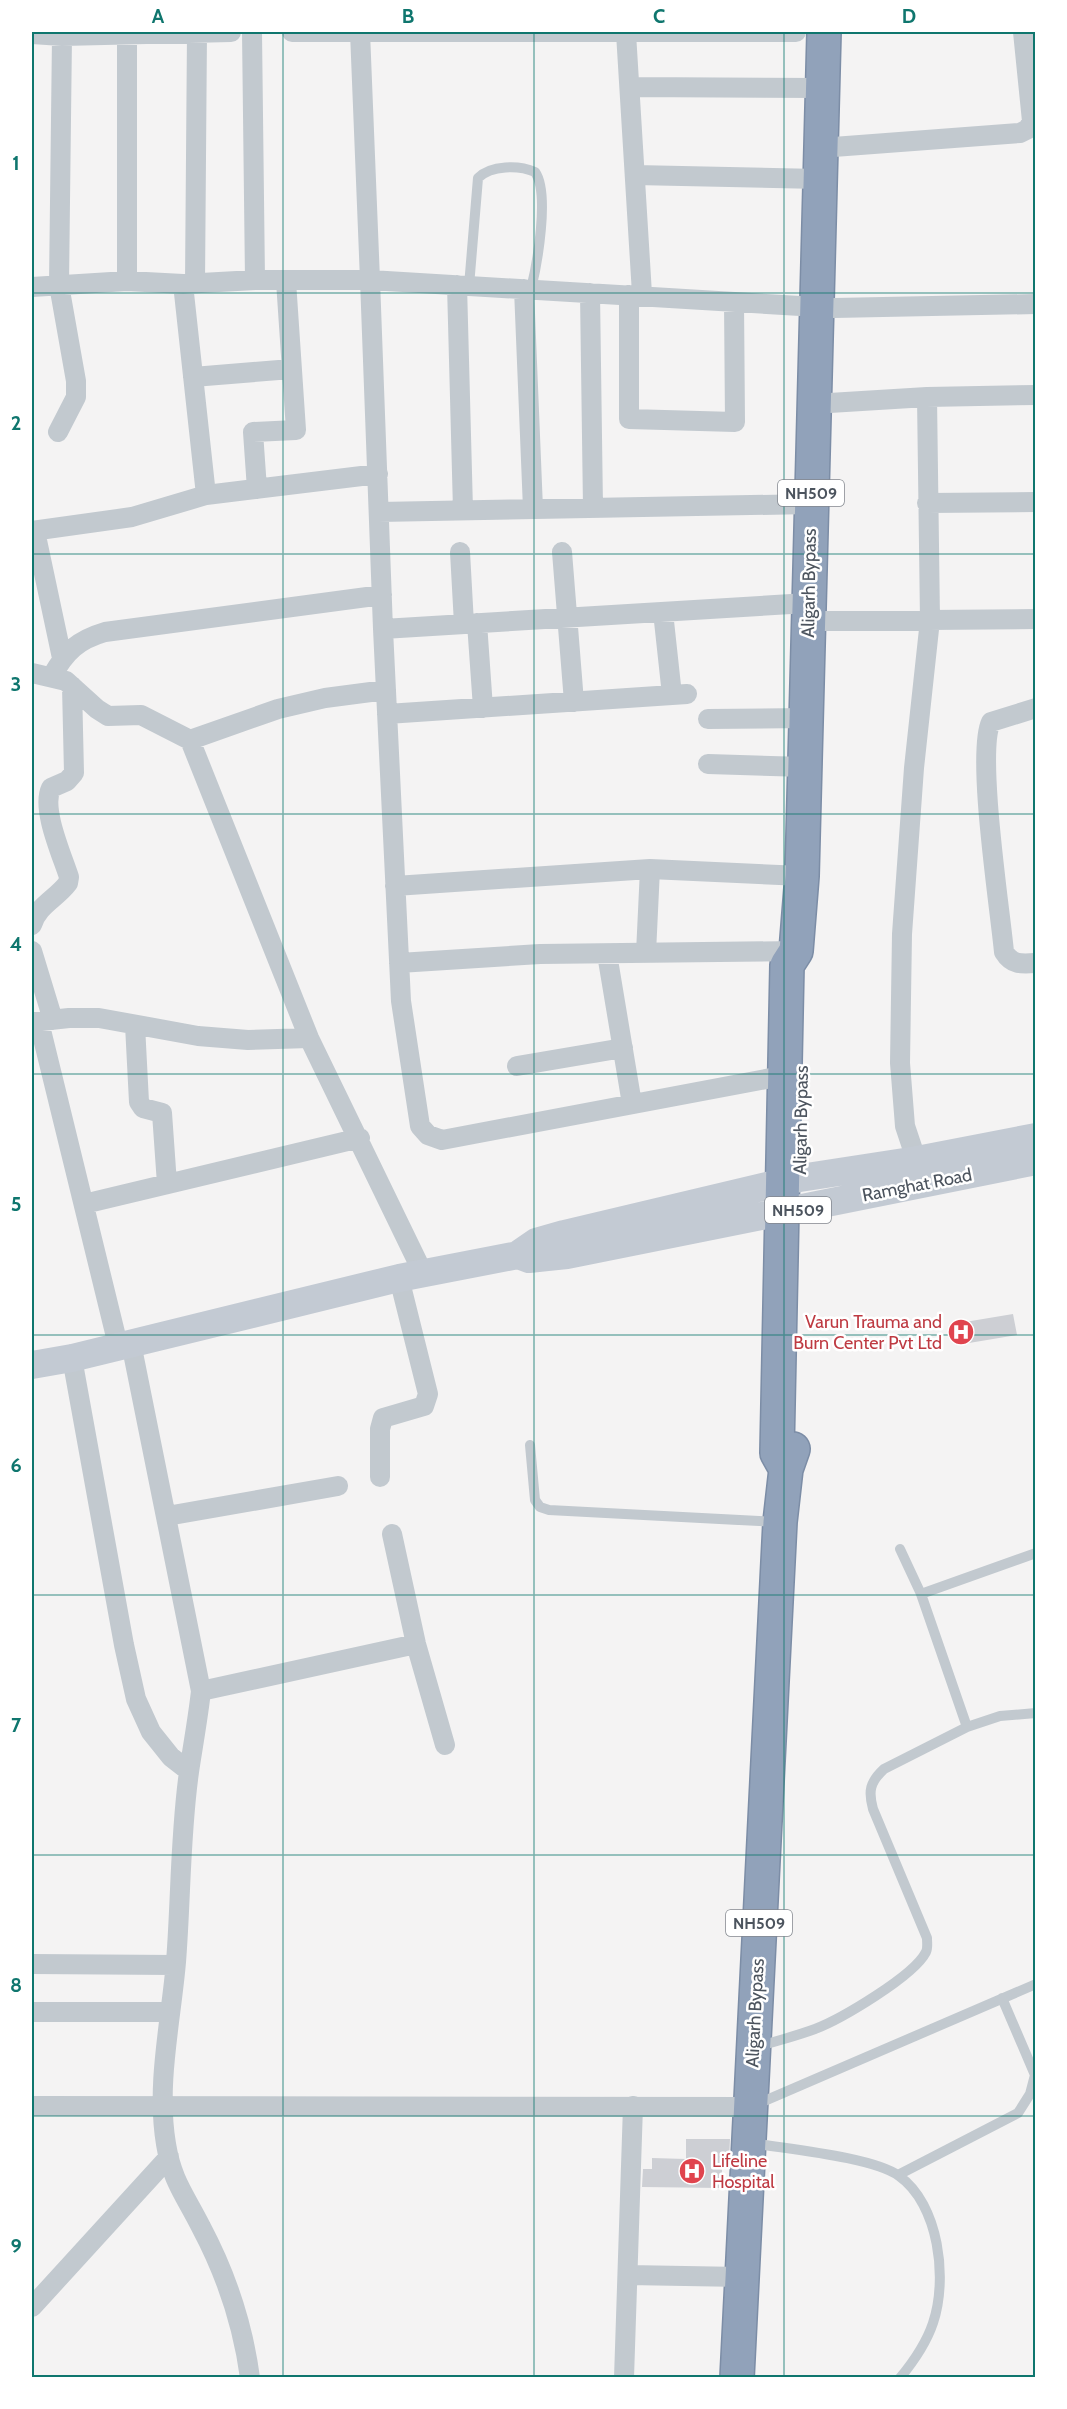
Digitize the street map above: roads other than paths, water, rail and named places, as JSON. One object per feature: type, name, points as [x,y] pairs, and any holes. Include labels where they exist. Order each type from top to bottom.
[{"type":"highway","name":"Aligarh Bypass","points":[[790,1195],[787,1075],[788,965],[796,953],[802,876],[806,718],[822,617],[810,504],[829,404],[832,307],[819,164],[824,32]]},
{"type":"highway","name":"Aligarh Bypass","points":[[737,2378],[780,1522],[786,1469],[777,1453],[790,1195],[807,964],[796,953]]},
{"type":"main road","name":"Ramghat Road","points":[[921,1172],[1035,1137]]},
{"type":"main road","name":"Ramghat Road","points":[[32,1365],[72,1358],[411,1276],[518,1255],[529,1259],[567,1255],[790,1195],[921,1172],[1035,1161]]},
{"type":"street","points":[[198,32],[189,284],[193,377],[206,495]]},
{"type":"street","points":[[32,34],[62,36],[231,32]]},
{"type":"street","points":[[252,32],[255,280]]},
{"type":"street","points":[[292,32],[796,32]]},
{"type":"street","points":[[360,32],[383,629],[401,1001],[420,1126],[428,1135],[442,1140],[787,1075]]},
{"type":"street","points":[[635,175],[819,164],[1020,133],[1028,129],[1032,121],[1032,86],[1023,32]]},
{"type":"street","points":[[626,33],[635,175],[636,295],[629,419],[735,422],[734,302]]},
{"type":"street","points":[[127,34],[127,281]]},
{"type":"street","points":[[58,432],[76,398],[76,381],[59,285],[62,36]]},
{"type":"street","points":[[630,87],[822,87]]},
{"type":"street","points":[[32,287],[127,281],[189,284],[255,280],[370,280],[832,307],[1035,304]]},
{"type":"street","points":[[257,489],[253,432],[296,430],[285,281]]},
{"type":"street","points":[[463,286],[463,510]]},
{"type":"street","points":[[527,289],[533,509]]},
{"type":"street","points":[[590,293],[593,508]]},
{"type":"street","points":[[193,377],[291,369]]},
{"type":"street","points":[[829,404],[927,397],[1035,395]]},
{"type":"street","points":[[921,1172],[905,1126],[900,1063],[902,934],[914,768],[930,620],[927,397]]},
{"type":"street","points":[[62,658],[33,531],[132,517],[206,495],[378,474]]},
{"type":"street","points":[[927,502],[1035,502]]},
{"type":"street","points":[[379,512],[810,504]]},
{"type":"street","points":[[460,552],[483,708]]},
{"type":"street","points":[[562,552],[574,702]]},
{"type":"street","points":[[52,676],[72,646],[87,637],[105,632],[382,595]]},
{"type":"street","points":[[383,629],[663,612],[930,620],[1035,619]]},
{"type":"street","points":[[387,714],[679,695],[663,612]]},
{"type":"street","points":[[32,674],[52,676],[72,686],[97,710],[108,716],[141,715],[190,740],[309,1038],[360,1138],[411,1276],[428,1394],[424,1406],[383,1418],[380,1429],[380,1477]]},
{"type":"street","points":[[32,925],[34,916],[64,889],[69,877],[51,818],[48,794],[51,788],[67,781],[74,773],[72,686]]},
{"type":"street","points":[[190,740],[278,709],[326,698],[386,690]]},
{"type":"street","points":[[1035,708],[991,722],[986,740],[988,790],[1004,952],[1010,961],[1020,964],[1035,963]]},
{"type":"street","points":[[708,719],[806,718]]},
{"type":"street","points":[[708,764],[805,767]]},
{"type":"street","points":[[395,886],[650,869],[802,876]]},
{"type":"street","points":[[646,953],[650,869]]},
{"type":"street","points":[[32,951],[41,1021],[84,1204],[124,1344],[167,1516],[201,1691],[197,1734],[189,1771],[175,1965],[169,2012],[164,2108],[169,2157],[176,2185],[201,2226],[228,2287],[246,2347],[250,2378]]},
{"type":"street","points":[[399,963],[540,954],[796,953]]},
{"type":"street","points":[[607,954],[632,1104]]},
{"type":"street","points":[[41,1021],[99,1018],[198,1036],[248,1040],[309,1038]]},
{"type":"street","points":[[135,1025],[139,1102],[143,1108],[162,1113],[167,1184]]},
{"type":"street","points":[[517,1066],[622,1048]]},
{"type":"street","points":[[84,1204],[360,1138]]},
{"type":"street","points":[[72,1358],[124,1645],[136,1699],[151,1732],[171,1757],[189,1771]]},
{"type":"street","points":[[167,1516],[338,1486]]},
{"type":"street","points":[[392,1534],[416,1644],[444,1745]]},
{"type":"street","points":[[201,1691],[416,1644]]},
{"type":"street","points":[[32,1964],[175,1965]]},
{"type":"street","points":[[32,2012],[169,2012]]},
{"type":"street","points":[[32,2106],[164,2108],[750,2107]]},
{"type":"street","points":[[624,2378],[633,2106]]},
{"type":"street","points":[[32,2307],[169,2157]]},
{"type":"street","points":[[628,2276],[742,2277]]},
{"type":"lane","points":[[463,286],[478,178],[492,168],[528,169],[535,172],[541,186],[539,253],[527,289]]},
{"type":"lane","points":[[530,1445],[535,1500],[540,1507],[549,1510],[780,1522]]},
{"type":"lane","points":[[900,1550],[921,1594],[967,1727]]},
{"type":"lane","points":[[921,1594],[1035,1553]]},
{"type":"lane","points":[[753,2048],[815,2029],[847,2013],[889,1986],[920,1960],[927,1950],[927,1938],[873,1809],[869,1792],[874,1778],[884,1769],[967,1727],[1000,1716],[1035,1713]]},
{"type":"lane","points":[[750,2107],[1035,1984]]},
{"type":"lane","points":[[898,2175],[1018,2113],[1030,2094],[1035,2075],[1002,1998]]},
{"type":"lane","points":[[748,2142],[873,2164],[898,2175],[917,2192],[932,2218],[941,2283],[933,2323],[917,2357],[900,2378]]},
{"type":"place","name":"Varun Trauma and Burn Center Pvt Ltd","points":[[961,1332]]},
{"type":"place","name":"Lifeline Hospital","points":[[692,2171]]}]
